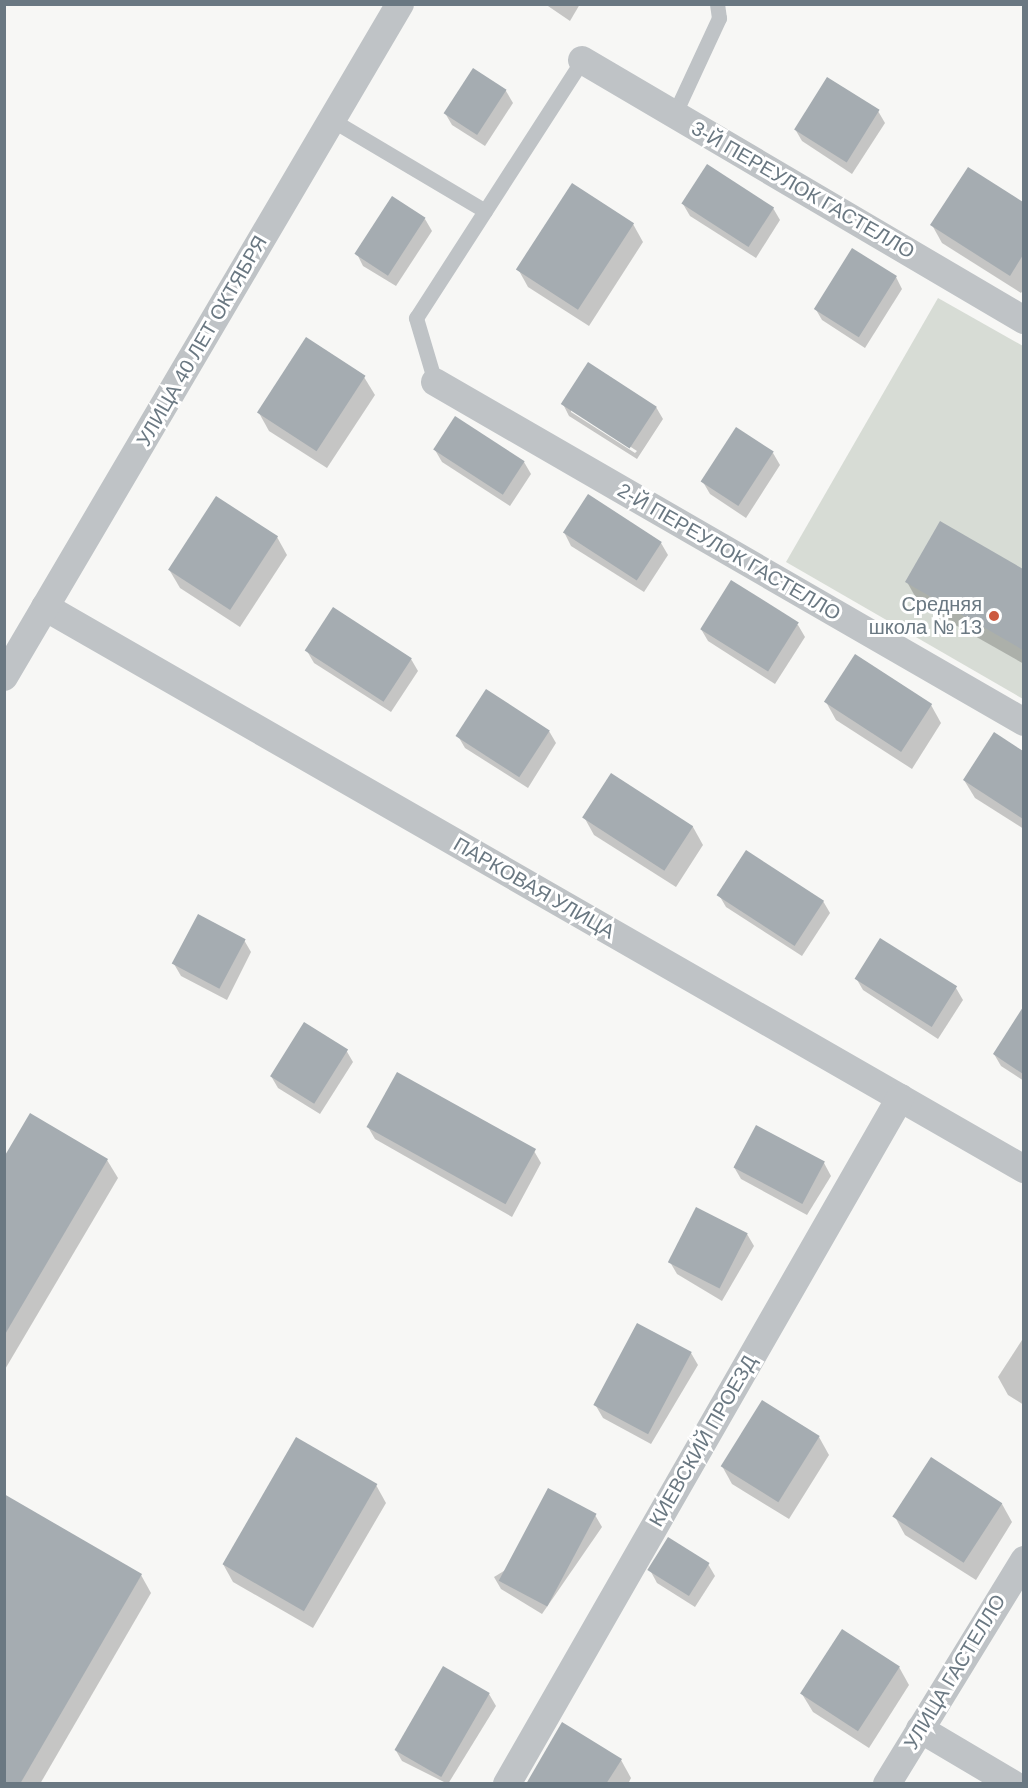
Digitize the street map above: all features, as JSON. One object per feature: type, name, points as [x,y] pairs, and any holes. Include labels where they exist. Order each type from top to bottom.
[{"type":"street","name":"УЛИЦА 40 ЛЕТ ОКТЯБРЯ","points":[[4,676],[400,4]]},
{"type":"street","name":"3-Й ПЕРЕУЛОК ГАСТЕЛЛО","points":[[582,60],[1023,320]]},
{"type":"street","name":"2-Й ПЕРЕУЛОК ГАСТЕЛЛО","points":[[435,382],[1023,722]]},
{"type":"street","name":"ПАРКОВАЯ УЛИЦА","points":[[45,607],[1023,1169]]},
{"type":"street","name":"КИЕВСКИЙ ПРОЕЗД","points":[[507,1784],[900,1098]]},
{"type":"street","name":"УЛИЦА ГАСТЕЛЛО","points":[[887,1784],[1023,1560]]},
{"type":"street","points":[[920,1729],[1013,1784]]},
{"type":"lane","points":[[674,115],[719,18],[717,4]]},
{"type":"lane","points":[[435,382],[416,318],[582,60]]},
{"type":"lane","points":[[332,120],[485,211]]},
{"type":"shaded area","points":[[938,298],[1023,346],[1023,699],[786,562]]},
{"type":"building","points":[[473,68],[507,90],[477,135],[444,113]]},
{"type":"building","points":[[827,77],[880,110],[847,162],[794,130]]},
{"type":"building","points":[[707,164],[774,208],[748,247],[681,203]]},
{"type":"building","points":[[968,167],[1023,202],[1023,255],[1010,276],[930,225]]},
{"type":"building","points":[[572,183],[634,223],[578,310],[516,269]]},
{"type":"building","points":[[392,196],[426,218],[388,276],[354,254]]},
{"type":"building","points":[[852,248],[897,276],[859,337],[814,309]]},
{"type":"building","points":[[306,337],[366,376],[317,451],[257,412]]},
{"type":"building","points":[[588,362],[657,407],[630,449],[561,404]]},
{"type":"building","points":[[455,416],[525,461],[503,495],[433,450]]},
{"type":"building","points":[[736,427],[774,452],[738,506],[701,482]]},
{"type":"building","points":[[588,494],[662,542],[637,581],[563,533]]},
{"type":"building","points":[[216,496],[278,536],[230,610],[168,570]]},
{"type":"building","name":"Средняя школа № 13","points":[[940,521],[1023,569],[1023,650],[905,582]]},
{"type":"building","points":[[731,580],[799,622],[768,672],[700,629]]},
{"type":"building","points":[[333,607],[412,658],[384,702],[305,651]]},
{"type":"building","points":[[855,654],[932,704],[901,752],[824,702]]},
{"type":"building","points":[[486,689],[550,730],[519,777],[456,736]]},
{"type":"building","points":[[994,732],[1023,751],[1023,819],[963,780]]},
{"type":"building","points":[[611,773],[693,826],[664,871],[582,817]]},
{"type":"building","points":[[746,850],[824,901],[795,946],[717,895]]},
{"type":"building","points":[[198,914],[246,939],[219,989],[172,963]]},
{"type":"building","points":[[880,938],[957,986],[932,1027],[855,979]]},
{"type":"building","points":[[1023,1007],[1023,1074],[993,1054]]},
{"type":"building","points":[[304,1022],[348,1050],[314,1104],[270,1076]]},
{"type":"building","points":[[397,1072],[536,1149],[506,1204],[366,1127]]},
{"type":"building","points":[[30,1113],[108,1159],[4,1336],[4,1157]]},
{"type":"building","points":[[756,1125],[825,1162],[802,1204],[733,1167]]},
{"type":"building","points":[[696,1207],[748,1233],[720,1289],[668,1262]]},
{"type":"building","points":[[637,1323],[692,1352],[648,1434],[593,1405]]},
{"type":"building","points":[[762,1400],[820,1436],[778,1502],[721,1466]]},
{"type":"building","points":[[296,1437],[377,1484],[304,1611],[222,1564]]},
{"type":"building","points":[[931,1457],[1002,1503],[964,1563],[892,1517]]},
{"type":"building","points":[[548,1488],[597,1514],[547,1607],[499,1581]]},
{"type":"building","points":[[4,1494],[142,1574],[20,1784],[4,1784]]},
{"type":"building","points":[[668,1537],[710,1563],[689,1596],[647,1570]]},
{"type":"building","points":[[842,1629],[900,1667],[858,1731],[800,1694]]},
{"type":"building","points":[[443,1666],[490,1693],[441,1777],[394,1750]]},
{"type":"building","points":[[562,1722],[622,1759],[606,1784],[526,1784]]},
{"type":"place","name":"Средняя школа № 13","points":[[994,616]]}]
